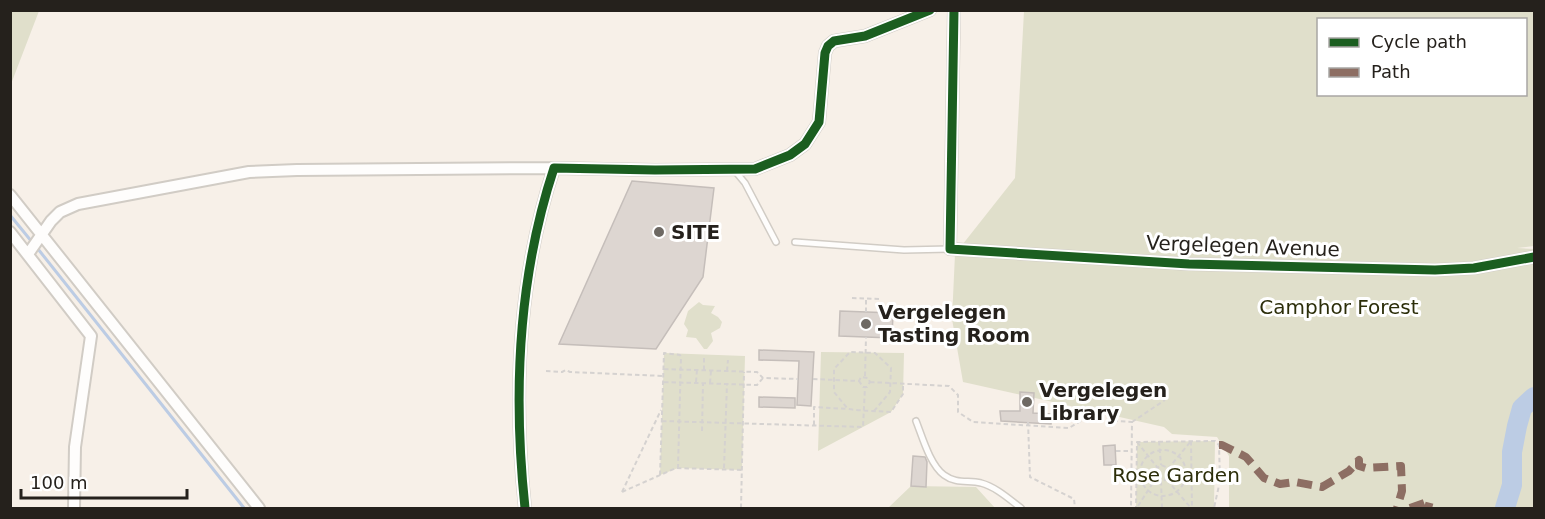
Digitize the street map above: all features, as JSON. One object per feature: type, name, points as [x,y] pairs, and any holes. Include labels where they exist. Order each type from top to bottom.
[{"type":"street","points":[[28,254],[60,212],[78,204],[249,172],[554,168],[755,169],[790,155],[811,137],[819,122],[825,53],[831,44],[838,40],[865,36],[930,10]]},
{"type":"street","points":[[950,249],[954,10]]},
{"type":"street","points":[[525,508],[519,429],[522,325],[529,268],[544,199],[554,168]]},
{"type":"street","points":[[10,195],[259,508]]},
{"type":"street","points":[[10,232],[91,336],[75,447],[74,508]]},
{"type":"street","name":"Vergelegen Avenue","points":[[950,249],[1189,264],[1436,270],[1474,268],[1534,257]]},
{"type":"lane","points":[[735,170],[745,183],[776,242]]},
{"type":"lane","name":"Vergelegen Avenue","points":[[795,242],[904,250],[950,249]]},
{"type":"lane","points":[[916,421],[926,447],[943,474],[957,482],[981,483],[1001,492],[1021,508]]},
{"type":"path","points":[[852,298],[882,299]]},
{"type":"path","points":[[866,298],[866,312]]},
{"type":"path","points":[[866,337],[865,376],[870,382]]},
{"type":"path","points":[[848,409],[834,392],[834,369],[850,352],[875,353],[891,368],[891,383],[890,392],[874,411]]},
{"type":"path","points":[[660,475],[663,353],[681,355],[678,468]]},
{"type":"path","points":[[704,358],[704,370]]},
{"type":"path","points":[[727,371],[728,360]]},
{"type":"path","points":[[664,369],[757,372],[763,378],[798,379]]},
{"type":"path","points":[[546,371],[566,370],[664,376]]},
{"type":"path","points":[[696,383],[697,370]]},
{"type":"path","points":[[710,383],[711,371]]},
{"type":"path","points":[[741,508],[744,372]]},
{"type":"path","points":[[859,381],[865,376]]},
{"type":"path","points":[[663,382],[757,385],[763,378]]},
{"type":"path","points":[[813,380],[859,381]]},
{"type":"path","points":[[859,381],[860,385],[865,387]]},
{"type":"path","points":[[662,421],[863,427],[865,387],[870,382],[950,386],[958,396],[958,412],[973,422],[1069,428],[1084,419],[1132,422],[1165,400]]},
{"type":"path","points":[[702,431],[704,383]]},
{"type":"path","points":[[814,425],[814,408],[891,412],[903,394],[903,383]]},
{"type":"path","points":[[724,469],[727,384]]},
{"type":"path","points":[[662,408],[622,492],[678,468],[742,470]]},
{"type":"path","points":[[1131,508],[1132,422]]},
{"type":"path","points":[[1028,424],[1030,477],[1074,499],[1075,508]]},
{"type":"path","points":[[1159,441],[1161,465]]},
{"type":"path","points":[[1167,480],[1169,470],[1191,441]]},
{"type":"path","points":[[1191,441],[1191,508]]},
{"type":"path","points":[[1137,442],[1215,441],[1219,445],[1220,481],[1214,508]]},
{"type":"path","points":[[1137,442],[1157,468]]},
{"type":"path","points":[[1137,442],[1139,472],[1137,508]]},
{"type":"path","points":[[1159,450],[1172,451],[1179,456],[1186,471],[1184,484],[1177,492],[1162,496],[1148,490],[1141,481],[1139,472],[1147,455],[1159,450]]},
{"type":"path","points":[[1116,451],[1131,451]]},
{"type":"path","points":[[1161,465],[1169,470],[1206,472]]},
{"type":"path","points":[[1154,473],[1161,465]]},
{"type":"path","points":[[1132,471],[1154,473]]},
{"type":"path","points":[[1154,473],[1161,481],[1167,480]]},
{"type":"path","points":[[1137,508],[1156,478]]},
{"type":"path","points":[[1167,480],[1191,508]]},
{"type":"path","points":[[1161,481],[1162,508]]},
{"type":"path","points":[[1137,508],[1176,508]]},
{"type":"green space","points":[[10,11],[39,11],[11,84]]},
{"type":"green space","name":"Camphor Forest","points":[[1024,11],[1534,11],[1534,246],[1517,248],[1534,249],[1534,508],[1229,508],[1229,456],[1217,437],[1172,434],[1164,427],[963,382],[952,319],[955,254],[1015,178]]},
{"type":"green space","points":[[699,302],[703,305],[715,306],[711,313],[722,322],[720,328],[711,333],[713,341],[707,349],[704,349],[696,338],[686,337],[688,330],[684,324],[688,311]]},
{"type":"green space","points":[[821,352],[904,353],[903,394],[891,412],[818,451]]},
{"type":"green space","points":[[664,353],[745,356],[742,470],[678,468],[660,475]]},
{"type":"green space","name":"Rose Garden","points":[[1215,441],[1214,508],[1136,508],[1137,442]]},
{"type":"green space","points":[[911,486],[976,487],[995,508],[888,508]]},
{"type":"building","name":"SITE","points":[[632,181],[714,188],[703,277],[656,349],[559,344]]},
{"type":"building","points":[[840,311],[893,313],[892,338],[839,336]]},
{"type":"building","points":[[759,350],[814,352],[811,406],[797,405],[799,361],[759,360]]},
{"type":"building","name":"Vergelegen Library","points":[[1020,392],[1034,393],[1033,413],[1052,414],[1051,424],[1001,421],[1000,411],[1020,411]]},
{"type":"building","points":[[759,397],[795,398],[795,408],[759,407]]},
{"type":"building","points":[[1115,445],[1116,465],[1104,465],[1103,446]]},
{"type":"building","points":[[913,456],[925,457],[927,462],[926,487],[911,486]]},
{"type":"waterway","points":[[10,215],[32,242]]},
{"type":"waterway","points":[[38,249],[244,508]]},
{"type":"waterway","points":[[1505,508],[1512,485],[1512,452],[1517,426],[1522,408],[1534,397]]},
{"type":"marked path","points":[[1219,445],[1246,457],[1264,478],[1280,484],[1295,482],[1322,487],[1349,471],[1359,460],[1359,466],[1366,468],[1401,466],[1402,491],[1397,508]]},
{"type":"marked path","points":[[1410,508],[1430,501],[1428,508]]},
{"type":"cycle path","points":[[525,508],[519,423],[522,336],[533,251],[554,168],[755,169],[790,155],[805,144],[819,122],[825,53],[828,46],[834,41],[865,36],[930,10]]},
{"type":"cycle path","points":[[954,10],[950,249],[1189,264],[1435,270],[1474,268],[1534,257]]},
{"type":"place","name":"SITE","points":[[659,232]]},
{"type":"place","name":"Vergelegen Tasting Room","points":[[866,324]]},
{"type":"place","name":"Vergelegen Library","points":[[1027,402]]}]
